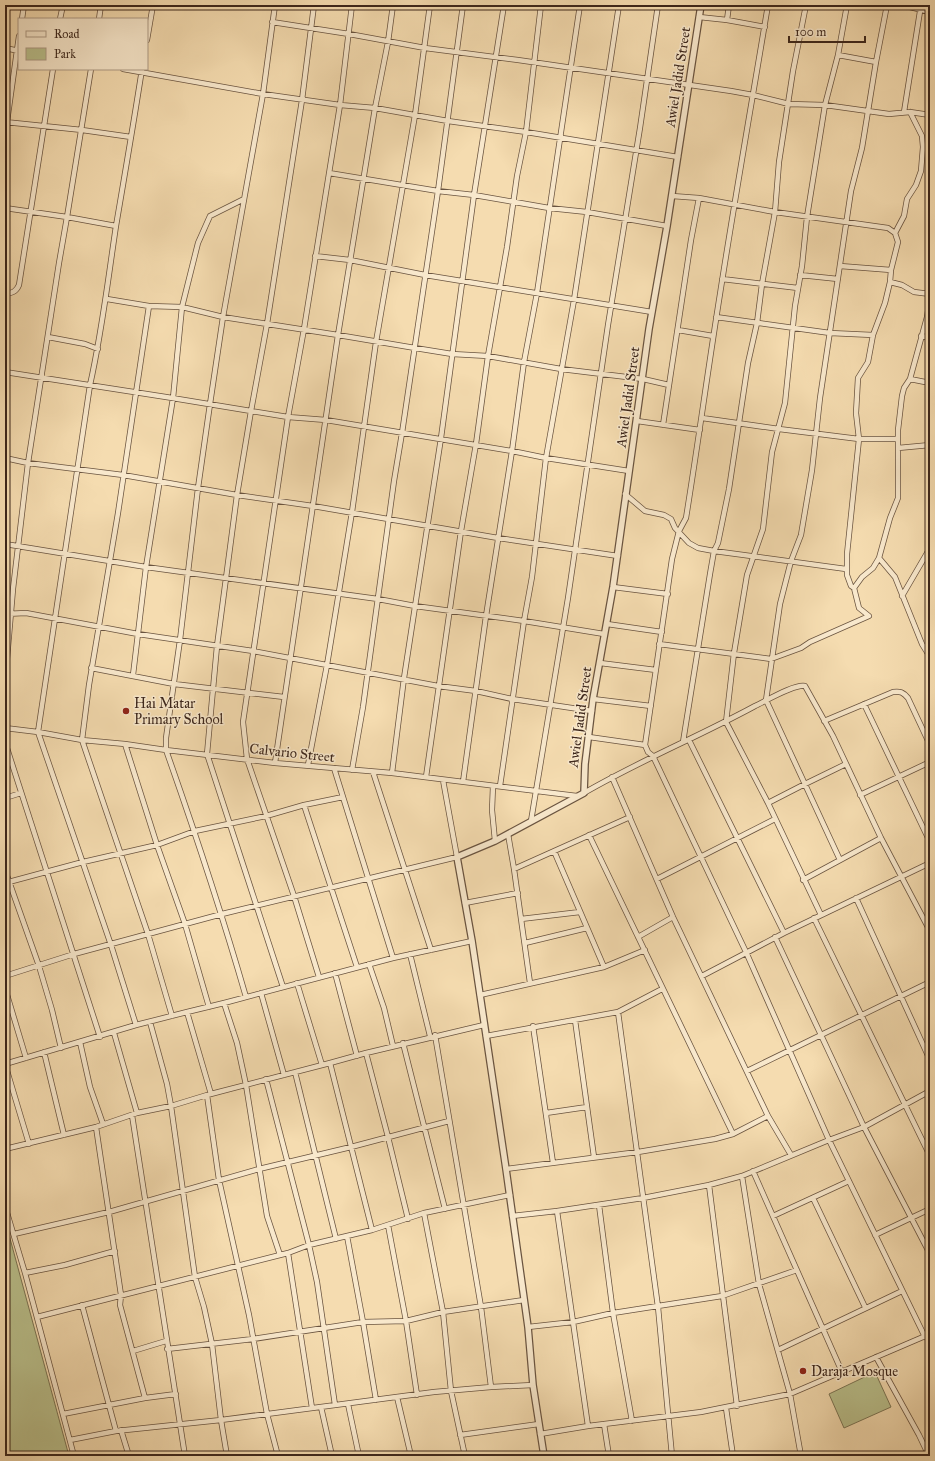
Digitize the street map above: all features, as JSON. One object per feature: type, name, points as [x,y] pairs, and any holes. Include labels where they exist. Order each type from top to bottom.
[{"type":"street","points":[[22,18],[24,5]]},
{"type":"street","points":[[60,18],[62,5]]},
{"type":"street","points":[[99,18],[101,5]]},
{"type":"street","points":[[148,33],[152,5]]},
{"type":"street","points":[[246,997],[222,914],[195,831],[166,750],[166,738],[210,404],[223,317],[263,94],[275,5]]},
{"type":"street","points":[[283,987],[207,754],[217,646],[237,496],[250,411],[267,324],[302,100],[314,5]]},
{"type":"street","points":[[319,977],[294,896],[247,760],[243,722],[288,417],[304,329],[340,105],[352,5]]},
{"type":"street","points":[[275,763],[338,334],[393,5]]},
{"type":"street","points":[[308,765],[327,665],[352,512],[376,342],[415,115],[430,5]]},
{"type":"street","points":[[352,770],[438,191],[463,5]]},
{"type":"street","points":[[392,773],[404,678],[426,525],[441,438],[474,195],[504,5]]},
{"type":"street","points":[[426,777],[438,686],[451,610],[461,531],[476,444],[488,356],[526,132],[541,5]]},
{"type":"street","points":[[463,782],[524,362],[580,5]]},
{"type":"street","points":[[500,786],[536,544],[546,458],[574,300],[619,5]]},
{"type":"street","points":[[531,821],[563,627],[600,375],[658,5]]},
{"type":"street","name":"Awiel Jadid Street","points":[[584,793],[585,764],[593,699],[618,556],[625,494],[652,312],[672,196],[701,5]]},
{"type":"street","points":[[727,20],[729,5]]},
{"type":"street","points":[[540,1434],[588,1426],[668,1417],[726,1408],[790,1394],[928,1336],[902,1291],[829,1140],[746,952],[653,756],[648,752],[645,745],[672,559],[679,531],[686,518],[722,279],[768,5]]},
{"type":"street","points":[[683,742],[714,551],[718,542],[729,489],[748,363],[757,323],[762,284],[775,212],[779,162],[793,72],[806,5]]},
{"type":"street","points":[[821,915],[803,880],[768,803],[726,722],[734,653],[747,575],[763,529],[772,452],[785,403],[798,288],[825,105],[832,83],[838,55],[846,5]]},
{"type":"street","points":[[840,860],[766,700],[780,604],[791,560],[801,535],[812,470],[851,191],[862,148],[887,5]]},
{"type":"street","points":[[902,5],[921,7],[930,12]]},
{"type":"street","points":[[904,112],[921,7]]},
{"type":"street","points":[[699,17],[727,20],[765,27]]},
{"type":"street","points":[[272,22],[425,48],[608,73],[753,95],[789,104],[825,105],[889,114],[910,112],[930,115]]},
{"type":"street","points":[[5,48],[18,50],[5,136]]},
{"type":"street","points":[[838,55],[876,62]]},
{"type":"street","points":[[5,294],[14,293],[19,285],[53,70]]},
{"type":"street","points":[[5,682],[18,546],[28,462],[91,70]]},
{"type":"street","points":[[136,1025],[111,945],[38,732],[90,385],[107,299],[116,226],[142,70],[188,82],[302,100],[375,108],[678,157]]},
{"type":"street","points":[[895,233],[904,216],[907,199],[916,185],[921,171],[922,136],[910,112]]},
{"type":"street","points":[[6,122],[131,137]]},
{"type":"street","points":[[329,174],[438,191],[474,195],[549,208],[587,212],[667,226]]},
{"type":"street","points":[[659,644],[772,659],[801,648],[810,642],[869,616],[859,608],[854,588],[851,586],[846,569],[846,554],[859,438],[856,413],[858,378],[868,362],[873,335],[885,304],[898,242],[895,233],[888,228],[775,212],[699,198],[672,196]]},
{"type":"street","points":[[663,425],[699,198]]},
{"type":"street","points":[[133,675],[146,567],[173,398],[182,307],[198,243],[210,216],[244,199]]},
{"type":"street","points":[[5,208],[116,226]]},
{"type":"street","points":[[315,256],[350,260],[574,300],[652,312]]},
{"type":"street","points":[[840,266],[891,270]]},
{"type":"street","points":[[800,275],[838,279]]},
{"type":"street","points":[[722,279],[798,288]]},
{"type":"street","points":[[890,282],[902,285],[914,292],[930,294]]},
{"type":"street","points":[[107,299],[149,306],[182,307],[223,317],[338,334],[376,342],[452,354],[488,356],[561,369],[669,385]]},
{"type":"street","points":[[854,588],[862,577],[873,568],[879,558],[890,518],[898,498],[898,438],[902,396],[904,388],[910,379],[927,317],[930,299]]},
{"type":"street","points":[[149,306],[91,668],[82,740],[148,934],[172,1016]]},
{"type":"street","points":[[716,317],[830,333],[873,335]]},
{"type":"street","points":[[678,330],[713,336]]},
{"type":"street","points":[[921,336],[930,338]]},
{"type":"street","points":[[48,337],[98,348]]},
{"type":"street","points":[[5,372],[288,417],[326,420],[441,438],[546,458],[629,471]]},
{"type":"street","points":[[910,379],[930,383]]},
{"type":"street","points":[[702,418],[816,434],[859,438],[898,438]]},
{"type":"street","points":[[637,421],[700,430]]},
{"type":"street","points":[[898,448],[930,445]]},
{"type":"street","points":[[5,458],[123,475],[237,496],[352,512],[498,538],[618,556]]},
{"type":"street","points":[[625,494],[645,511],[664,515],[671,519],[675,528],[689,543],[698,548],[846,569]]},
{"type":"street","points":[[5,544],[146,567],[301,588],[338,595],[378,599],[415,606],[451,610],[499,619],[524,621],[604,634]]},
{"type":"street","points":[[902,596],[930,548]]},
{"type":"street","points":[[879,558],[895,577],[922,644],[930,657]]},
{"type":"street","points":[[613,587],[668,594]]},
{"type":"street","points":[[5,614],[26,614],[55,618],[138,634],[253,651],[404,678],[438,686],[476,691],[512,699],[592,711]]},
{"type":"street","points":[[607,624],[662,632]]},
{"type":"street","points":[[600,663],[656,670]]},
{"type":"street","points":[[91,668],[174,684],[284,697]]},
{"type":"street","points":[[5,976],[74,954],[222,914],[331,887],[405,871],[457,857],[495,841],[612,777],[726,722],[766,700],[794,688],[803,686],[805,686],[824,721],[881,838],[930,931]]},
{"type":"street","points":[[824,721],[893,692],[899,691],[904,693],[908,698],[930,744]]},
{"type":"street","points":[[593,699],[650,706]]},
{"type":"street","points":[[864,704],[930,842]]},
{"type":"street","name":"Calvario Street","points":[[5,728],[82,740],[125,744],[247,760],[392,773],[577,796]]},
{"type":"street","points":[[589,737],[645,745]]},
{"type":"street","points":[[689,740],[784,933]]},
{"type":"street","points":[[5,742],[100,1037]]},
{"type":"street","points":[[125,744],[157,845],[185,924],[209,1007]]},
{"type":"street","points":[[860,795],[930,762]]},
{"type":"street","points":[[768,803],[846,764]]},
{"type":"street","points":[[334,768],[393,958]]},
{"type":"street","points":[[373,772],[431,950]]},
{"type":"street","points":[[612,777],[673,917],[768,1116],[791,1155]]},
{"type":"street","points":[[443,780],[472,941],[506,1168],[528,1327],[532,1385],[544,1456]]},
{"type":"street","points":[[493,786],[492,810],[495,841]]},
{"type":"street","points":[[5,798],[21,793]]},
{"type":"street","points":[[7,883],[83,862],[157,845],[195,831],[266,816],[343,796]]},
{"type":"street","points":[[304,805],[357,967]]},
{"type":"street","points":[[514,870],[630,816]]},
{"type":"street","points":[[657,879],[775,819]]},
{"type":"street","points":[[508,834],[518,893],[530,983]]},
{"type":"street","points":[[589,835],[733,1134]]},
{"type":"street","points":[[803,880],[881,838]]},
{"type":"street","points":[[554,851],[604,967]]},
{"type":"street","points":[[702,976],[775,937],[930,863]]},
{"type":"street","points":[[5,870],[7,883],[39,966],[61,1048]]},
{"type":"street","points":[[465,903],[518,893]]},
{"type":"street","points":[[856,898],[930,1060]]},
{"type":"street","points":[[521,919],[580,912]]},
{"type":"street","points":[[638,937],[673,917]]},
{"type":"street","points":[[814,918],[930,1156]]},
{"type":"street","points":[[525,943],[587,928]]},
{"type":"street","points":[[775,937],[864,1127],[930,1254]]},
{"type":"street","points":[[29,1144],[5,1064],[100,1037],[136,1025],[393,958],[472,941]]},
{"type":"street","points":[[480,995],[604,967],[645,950]]},
{"type":"street","points":[[410,954],[433,1036],[449,1121],[481,1307],[491,1387]]},
{"type":"street","points":[[370,964],[384,1008],[393,1046]]},
{"type":"street","points":[[335,974],[357,1056]]},
{"type":"street","points":[[747,1072],[930,982]]},
{"type":"street","points":[[298,983],[322,1065]]},
{"type":"street","points":[[5,988],[26,1058]]},
{"type":"street","points":[[486,1036],[533,1026],[618,1012],[662,989]]},
{"type":"street","points":[[261,993],[284,1075]]},
{"type":"street","points":[[224,1003],[236,1043],[246,1085],[267,1216],[280,1255]]},
{"type":"street","points":[[187,1012],[209,1094],[219,1180],[249,1315],[267,1414],[278,1456]]},
{"type":"street","points":[[618,1012],[658,1307],[672,1456]]},
{"type":"street","points":[[575,1020],[594,1157]]},
{"type":"street","points":[[150,1022],[168,1084],[194,1277],[204,1307],[212,1344],[227,1456]]},
{"type":"street","points":[[5,1149],[96,1127],[134,1114],[171,1106],[209,1094],[403,1043],[484,1025]]},
{"type":"street","points":[[533,1026],[553,1163]]},
{"type":"street","points":[[114,1032],[134,1114],[184,1456]]},
{"type":"street","points":[[80,1042],[90,1087],[103,1124]]},
{"type":"street","points":[[403,1043],[445,1209]]},
{"type":"street","points":[[44,1052],[64,1135]]},
{"type":"street","points":[[366,1053],[408,1219]]},
{"type":"street","points":[[330,1063],[372,1230]]},
{"type":"street","points":[[295,1072],[336,1238]]},
{"type":"street","points":[[266,1079],[317,1282],[336,1405]]},
{"type":"street","points":[[512,1216],[599,1205],[709,1186],[742,1176],[791,1155],[864,1127],[930,1091]]},
{"type":"street","points":[[546,1113],[587,1107]]},
{"type":"street","points":[[506,1168],[638,1152],[715,1139],[733,1134],[768,1116]]},
{"type":"street","points":[[14,1234],[109,1212],[259,1169],[351,1147],[449,1121]]},
{"type":"street","points":[[96,1127],[121,1295],[120,1305],[145,1398]]},
{"type":"street","points":[[753,1171],[842,1372]]},
{"type":"street","points":[[742,1176],[759,1284],[790,1394],[801,1456]]},
{"type":"street","points":[[774,1216],[849,1181]]},
{"type":"street","points":[[709,1186],[737,1406]]},
{"type":"street","points":[[37,1317],[288,1253],[336,1238],[372,1230],[424,1213],[510,1195]]},
{"type":"street","points":[[813,1198],[865,1307]]},
{"type":"street","points":[[599,1205],[613,1313],[632,1421]]},
{"type":"street","points":[[5,1206],[25,1273],[74,1456]]},
{"type":"street","points":[[875,1235],[930,1209]]},
{"type":"street","points":[[557,1211],[588,1426]]},
{"type":"street","points":[[424,1213],[443,1312],[451,1390],[465,1456]]},
{"type":"street","points":[[388,1225],[406,1321],[417,1395]]},
{"type":"street","points":[[347,1236],[376,1400]]},
{"type":"street","points":[[25,1273],[65,1265],[115,1251]]},
{"type":"street","points":[[288,1253],[312,1408]]},
{"type":"street","points":[[528,1327],[573,1322],[613,1313],[722,1296],[797,1270]]},
{"type":"street","points":[[778,1350],[865,1307],[902,1291]]},
{"type":"street","points":[[168,1349],[300,1333],[363,1322],[406,1321],[443,1312],[524,1300]]},
{"type":"street","points":[[82,1305],[109,1404],[129,1456]]},
{"type":"street","points":[[133,1351],[166,1341]]},
{"type":"street","points":[[876,1357],[929,1456]]},
{"type":"street","points":[[70,1440],[119,1430],[221,1420],[451,1390],[532,1385]]},
{"type":"street","points":[[63,1414],[109,1404],[176,1394]]},
{"type":"street","points":[[397,1397],[411,1456]]},
{"type":"street","points":[[348,1404],[359,1456]]},
{"type":"street","points":[[321,1407],[332,1456]]},
{"type":"street","points":[[726,1408],[733,1456]]},
{"type":"street","points":[[460,1435],[539,1424]]},
{"type":"street","points":[[604,1424],[609,1456]]},
{"type":"green space","points":[[5,1220],[69,1456],[5,1456]]},
{"type":"green space","points":[[875,1372],[891,1407],[844,1428],[829,1394]]},
{"type":"waterway","points":[[5,1446],[11,1456]]},
{"type":"place","name":"Hai Matar Primary School","points":[[126,711]]},
{"type":"place","name":"Daraja Mosque","points":[[803,1371]]}]
